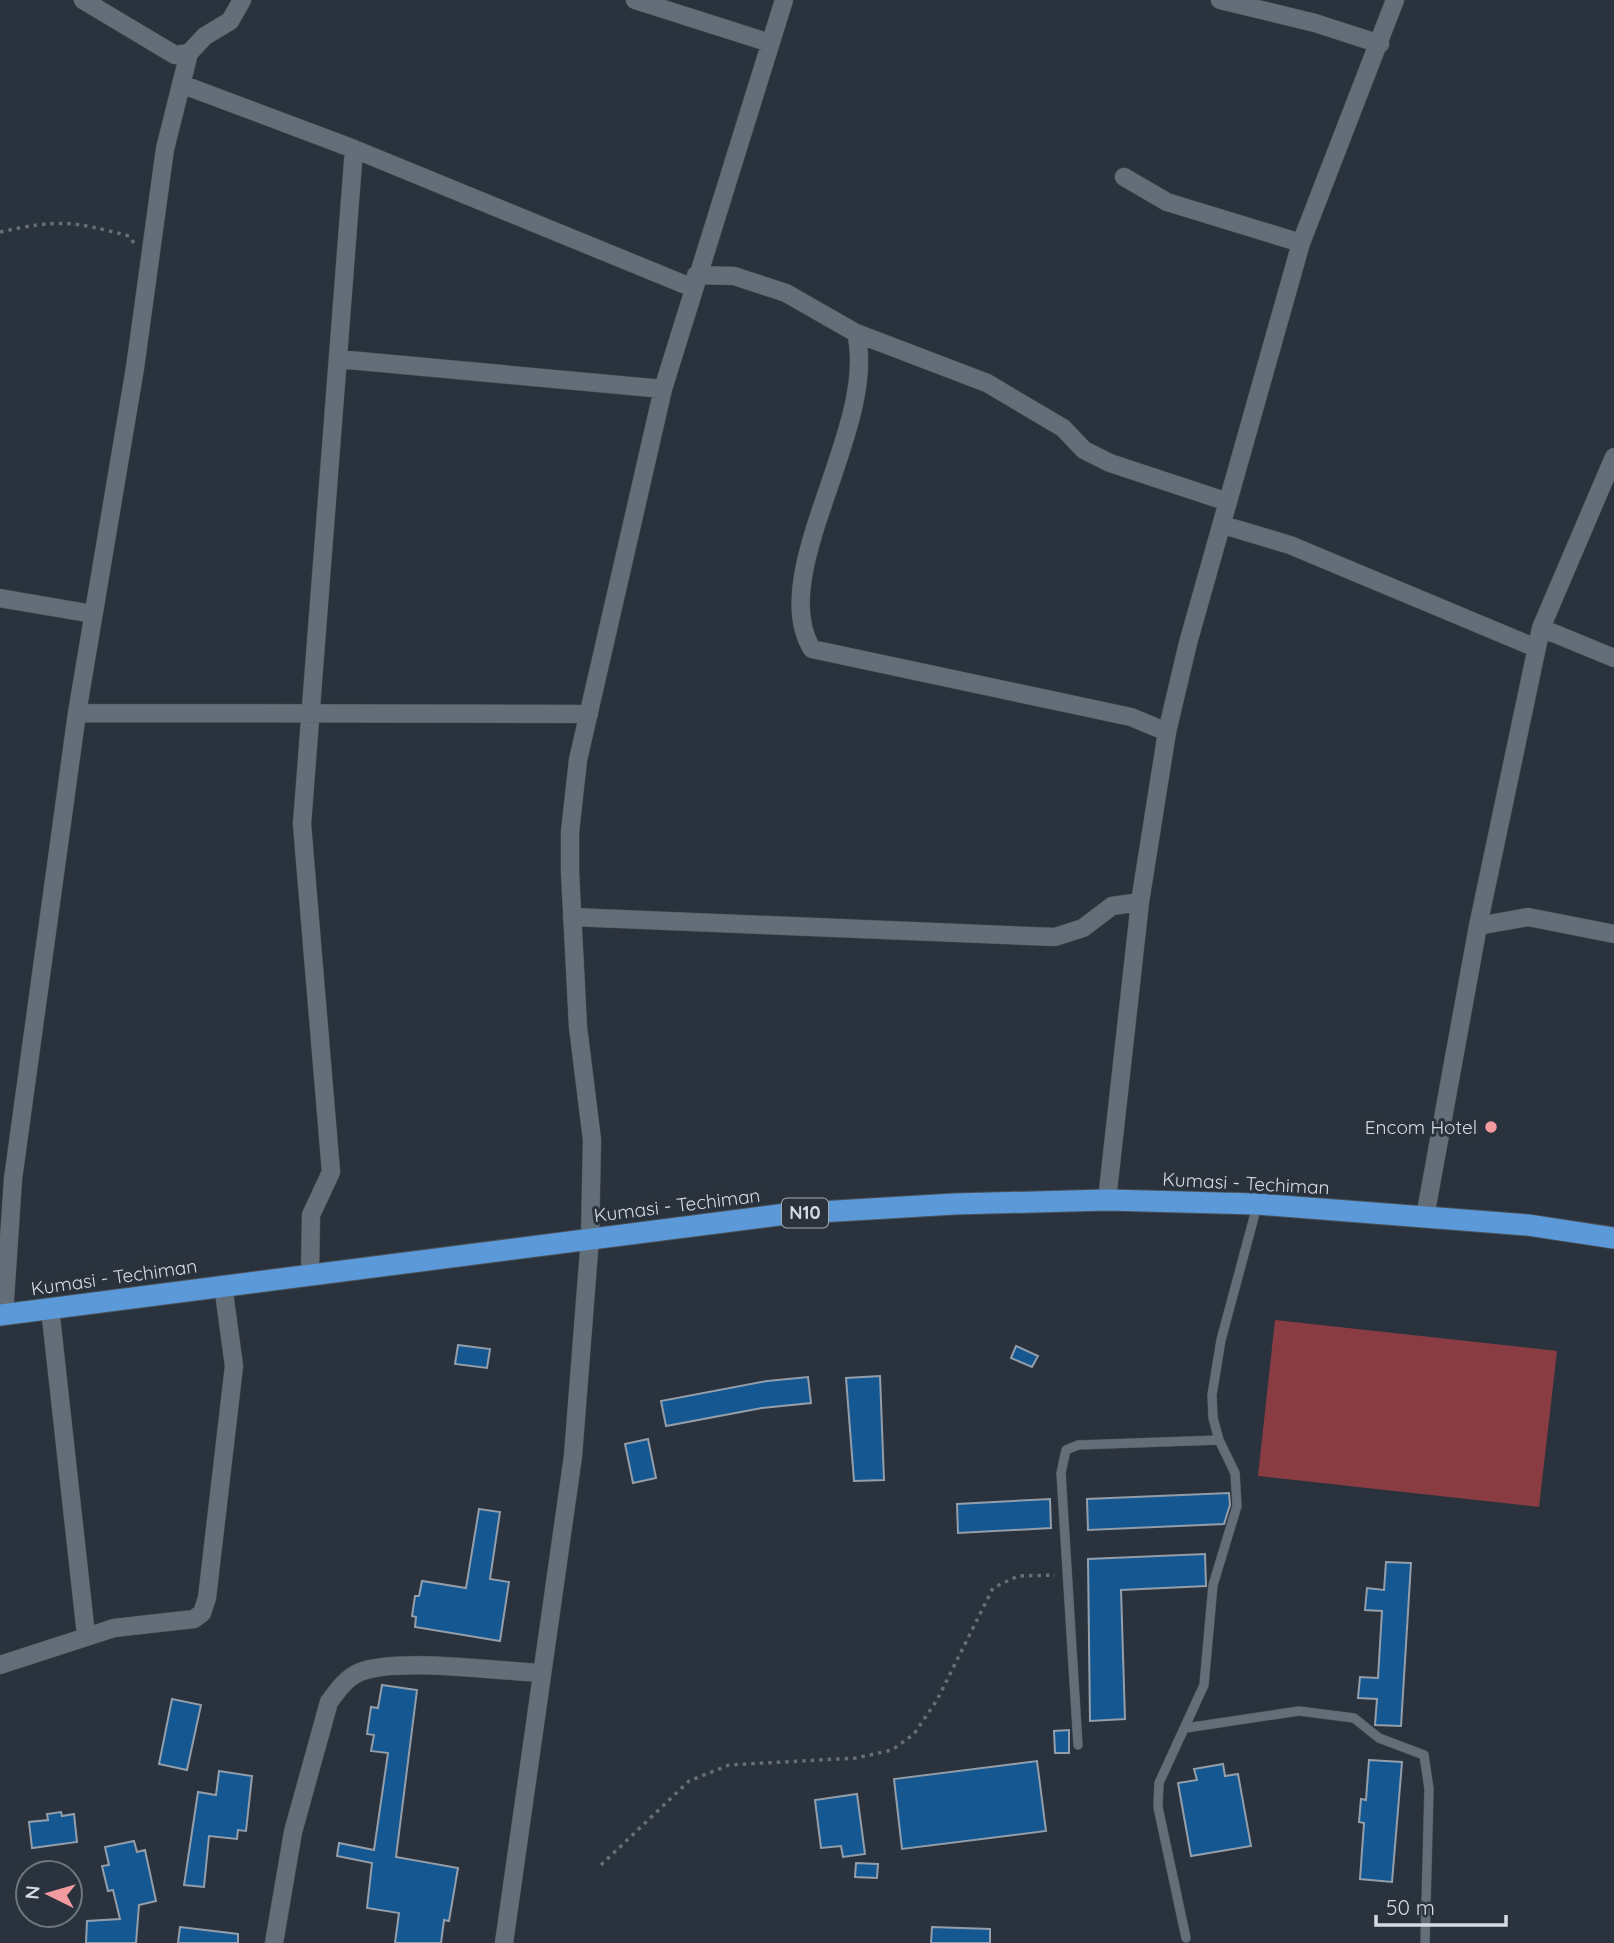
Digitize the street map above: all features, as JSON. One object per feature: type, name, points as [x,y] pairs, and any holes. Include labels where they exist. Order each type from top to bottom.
[{"type":"highway","name":"Kumasi - Techiman","points":[[2,1315],[800,1213],[954,1204],[1107,1200],[1258,1204],[1528,1225],[1614,1238]]},
{"type":"street","points":[[83,0],[175,55],[189,53]]},
{"type":"street","points":[[2,1315],[6,1178],[165,149],[189,53],[205,36],[230,21],[242,0]]},
{"type":"street","points":[[635,0],[770,43]]},
{"type":"street","points":[[504,1943],[573,1455],[590,1238],[592,1140],[578,1027],[572,917],[570,832],[578,760],[663,390],[784,0]]},
{"type":"street","points":[[1220,0],[1315,23],[1380,44]]},
{"type":"street","points":[[1107,1200],[1140,902],[1167,732],[1188,643],[1301,243],[1395,0]]},
{"type":"street","points":[[181,84],[695,281],[734,276],[761,282],[815,308],[856,333],[987,383],[1063,428],[1084,450],[1110,463],[1228,502]]},
{"type":"street","points":[[310,1274],[311,1215],[331,1172],[302,824],[354,149]]},
{"type":"street","points":[[1124,177],[1167,202],[1301,243]]},
{"type":"street","points":[[856,333],[861,356],[860,379],[844,450],[827,486],[800,605],[804,635],[812,649],[1131,717],[1167,732]]},
{"type":"street","points":[[338,359],[663,390]]},
{"type":"street","points":[[1425,1217],[1478,926],[1536,648],[1541,628],[1614,457]]},
{"type":"street","points":[[1223,525],[1290,545],[1536,648]]},
{"type":"street","points":[[0,598],[93,614]]},
{"type":"street","points":[[1541,628],[1614,658]]},
{"type":"street","points":[[77,713],[589,714]]},
{"type":"street","points":[[572,917],[1055,937],[1083,928],[1112,906],[1140,902]]},
{"type":"street","points":[[1478,926],[1528,917],[1614,934]]},
{"type":"street","points":[[0,1665],[86,1635],[134,1624],[194,1619],[202,1614],[207,1598],[234,1366],[223,1285]]},
{"type":"street","points":[[50,1308],[86,1635]]},
{"type":"street","points":[[274,1943],[293,1832],[329,1702],[341,1685],[371,1668],[425,1666],[541,1673]]},
{"type":"lane","points":[[1186,1938],[1158,1807],[1159,1783],[1204,1685],[1213,1586],[1237,1506],[1235,1474],[1219,1440],[1213,1418],[1212,1395],[1219,1354],[1258,1204]]},
{"type":"lane","points":[[1078,1745],[1060,1473],[1066,1450],[1078,1446],[1219,1440]]},
{"type":"lane","points":[[1186,1728],[1299,1712],[1354,1718],[1379,1738],[1424,1755],[1429,1789],[1425,1943]]},
{"type":"path","points":[[0,232],[52,221],[76,222],[129,236],[149,265]]},
{"type":"path","points":[[601,1865],[689,1781],[729,1766],[856,1758],[892,1750],[914,1734],[937,1700],[993,1588],[1018,1576],[1067,1575]]},
{"type":"shaded area","points":[[1275,1320],[1557,1351],[1539,1507],[1258,1476]]},
{"type":"building","points":[[458,1345],[490,1349],[487,1368],[455,1364]]},
{"type":"building","points":[[1016,1346],[1038,1356],[1032,1367],[1011,1358]]},
{"type":"building","points":[[880,1376],[884,1480],[854,1481],[846,1378]]},
{"type":"building","points":[[808,1377],[811,1403],[762,1408],[666,1426],[661,1401],[767,1381]]},
{"type":"building","points":[[648,1439],[656,1478],[633,1483],[625,1444]]},
{"type":"building","points":[[1229,1493],[1230,1505],[1224,1524],[1088,1530],[1087,1499]]},
{"type":"building","points":[[1050,1499],[1051,1528],[958,1533],[957,1504]]},
{"type":"building","points":[[479,1509],[500,1512],[490,1579],[509,1582],[500,1641],[415,1627],[416,1617],[412,1616],[415,1596],[419,1596],[422,1581],[466,1588]]},
{"type":"building","points":[[1205,1554],[1206,1586],[1121,1590],[1125,1719],[1090,1721],[1088,1559]]},
{"type":"building","points":[[1386,1562],[1411,1563],[1401,1726],[1375,1725],[1377,1699],[1358,1698],[1360,1677],[1378,1678],[1382,1611],[1365,1610],[1367,1588],[1384,1590]]},
{"type":"building","points":[[382,1685],[417,1690],[396,1857],[458,1868],[449,1921],[444,1920],[441,1943],[395,1943],[399,1913],[367,1908],[372,1863],[337,1856],[339,1843],[374,1850],[388,1753],[371,1751],[374,1735],[367,1734],[371,1707],[378,1708]]},
{"type":"building","points":[[172,1699],[201,1705],[187,1770],[159,1764]]},
{"type":"building","points":[[1069,1730],[1069,1753],[1055,1753],[1054,1731]]},
{"type":"building","points":[[1369,1760],[1402,1762],[1392,1882],[1360,1879],[1364,1823],[1359,1822],[1361,1799],[1366,1800]]},
{"type":"building","points":[[1037,1761],[1046,1831],[902,1849],[894,1779]]},
{"type":"building","points":[[1223,1764],[1225,1776],[1238,1774],[1251,1846],[1191,1856],[1178,1783],[1197,1780],[1194,1769]]},
{"type":"building","points":[[219,1771],[252,1776],[246,1831],[238,1830],[237,1839],[209,1836],[204,1887],[184,1885],[198,1792],[216,1795]]},
{"type":"building","points":[[857,1794],[865,1854],[843,1857],[841,1846],[821,1848],[815,1800]]},
{"type":"building","points":[[61,1812],[62,1816],[74,1814],[77,1842],[32,1848],[29,1822],[48,1820],[47,1814]]},
{"type":"building","points":[[134,1841],[137,1852],[145,1850],[156,1901],[139,1905],[136,1943],[86,1943],[87,1921],[120,1919],[113,1890],[108,1891],[102,1866],[109,1865],[105,1847]]},
{"type":"building","points":[[856,1863],[878,1864],[877,1878],[855,1877]]},
{"type":"building","points":[[180,1927],[238,1934],[238,1943],[178,1943]]},
{"type":"building","points":[[932,1927],[990,1929],[990,1943],[931,1943]]},
{"type":"place","name":"Encom Hotel","points":[[1491,1127]]}]
